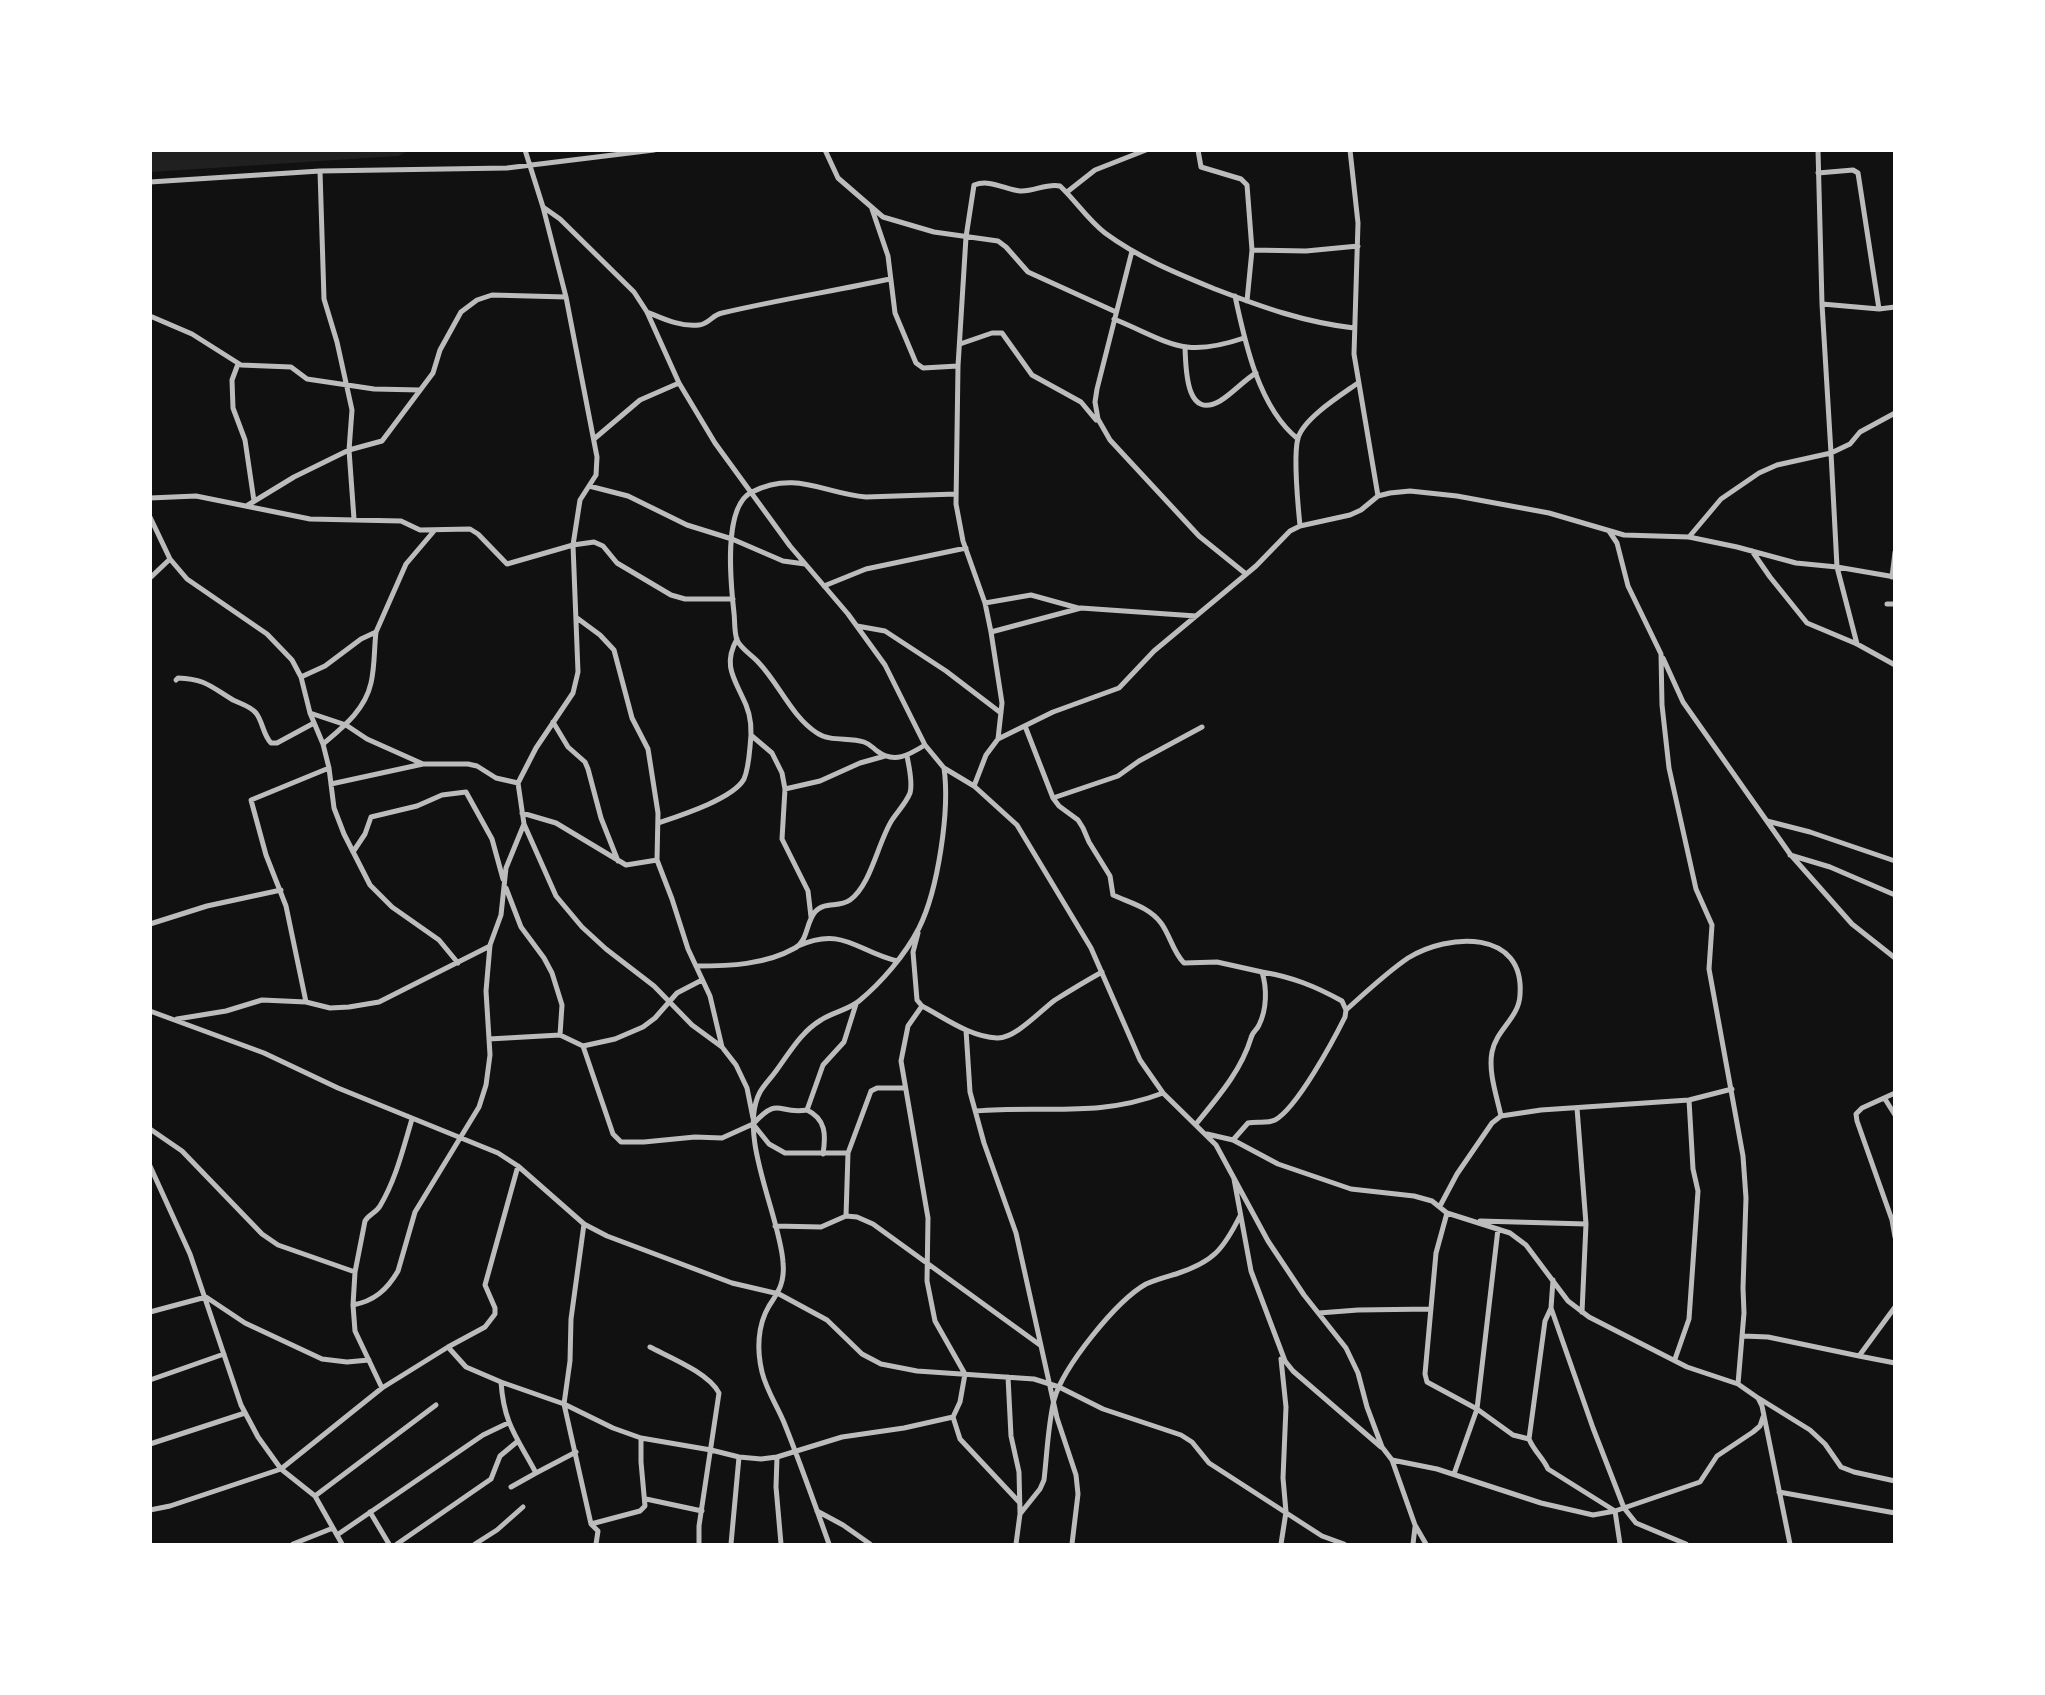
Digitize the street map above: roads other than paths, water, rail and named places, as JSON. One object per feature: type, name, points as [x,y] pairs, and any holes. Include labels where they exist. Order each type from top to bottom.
[{"type":"street","points":[[525,150],[566,297],[598,466],[580,500],[573,545],[577,683],[519,783],[524,824],[556,896],[582,928],[654,986],[692,1025],[722,1046],[736,1065],[747,1088],[759,1164],[784,1263],[779,1294],[769,1307],[761,1326],[758,1350],[769,1394],[796,1451],[829,1545]]},
{"type":"street","points":[[150,183],[320,171],[529,166],[654,150]]},
{"type":"street","points":[[825,150],[835,173],[883,217],[919,229],[998,241],[1036,276],[1116,312]]},
{"type":"street","points":[[1067,192],[1096,170],[1146,150]]},
{"type":"street","points":[[1198,150],[1201,167],[1241,178],[1247,185],[1252,250],[1247,301]]},
{"type":"street","points":[[1350,150],[1357,205],[1354,328],[1358,383],[1378,496]]},
{"type":"street","points":[[1818,150],[1822,304],[1837,567],[1857,644]]},
{"type":"street","points":[[1818,173],[1853,170],[1858,173],[1880,309]]},
{"type":"street","points":[[320,171],[324,299],[352,410],[349,450],[354,519]]},
{"type":"street","points":[[998,739],[1002,703],[991,632],[985,603],[966,548],[956,508],[958,366],[966,237],[974,185],[990,183],[1023,191],[1060,186],[1103,231],[1132,251],[1183,276],[1247,301],[1318,324],[1354,328]]},
{"type":"street","points":[[543,207],[560,219],[628,285],[647,312],[679,383],[715,443],[805,564],[857,626],[885,665],[925,745],[944,768],[974,786],[1017,825],[1091,948],[1140,1060],[1163,1093],[1183,1115],[1207,1134],[1234,1176],[1268,1241],[1346,1348],[1382,1447]]},
{"type":"street","points":[[872,209],[888,256],[895,313],[916,363],[923,368],[958,366]]},
{"type":"street","points":[[1252,250],[1306,251],[1358,246]]},
{"type":"street","points":[[1101,428],[1095,402],[1132,251]]},
{"type":"street","points":[[647,312],[681,324],[698,325],[704,324],[719,313],[890,279]]},
{"type":"street","points":[[248,505],[294,477],[349,450],[382,441],[433,373],[440,350],[461,312],[477,299],[492,295],[566,297]]},
{"type":"street","points":[[1235,296],[1244,338],[1256,373],[1279,420],[1298,439]]},
{"type":"street","points":[[1822,304],[1880,309],[1895,307]]},
{"type":"street","points":[[150,316],[192,334],[229,355],[238,364],[291,367],[307,379],[374,389],[420,390]]},
{"type":"street","points":[[1114,319],[1168,344],[1185,348],[1219,346],[1244,338]]},
{"type":"street","points":[[960,344],[992,334],[1002,334],[1009,340],[1032,375],[1081,402],[1101,428],[1199,536],[1246,574]]},
{"type":"street","points":[[1185,348],[1187,382],[1194,399],[1205,404],[1221,400],[1256,373]]},
{"type":"street","points":[[238,364],[232,380],[233,408],[245,440],[254,501]]},
{"type":"street","points":[[594,439],[640,400],[679,383]]},
{"type":"street","points":[[1300,526],[1297,498],[1298,439],[1324,408],[1358,383]]},
{"type":"street","points":[[1689,537],[1721,499],[1759,473],[1777,465],[1831,453],[1850,444],[1860,432],[1895,412]]},
{"type":"street","points":[[658,823],[699,808],[736,789],[747,772],[752,719],[729,664],[730,651],[737,639],[732,539],[740,503],[752,492],[796,482],[827,487],[855,496],[956,494]]},
{"type":"street","points":[[589,486],[628,496],[687,525],[732,539],[783,561],[805,564]]},
{"type":"street","points":[[974,786],[986,755],[998,739],[1053,712],[1119,688],[1154,651],[1246,574],[1290,531],[1300,526],[1350,515],[1362,510],[1378,496],[1410,491],[1457,496],[1538,510],[1633,536],[1689,537],[1797,563],[1893,577],[1895,552]]},
{"type":"street","points":[[150,498],[196,496],[310,519],[401,521],[420,530],[474,530],[507,564],[573,545],[598,543],[617,563],[679,597],[733,599]]},
{"type":"street","points":[[150,517],[170,559],[187,579],[267,634],[292,660],[301,677],[310,713],[323,744],[334,808],[353,852],[375,892],[439,940],[458,962]]},
{"type":"street","points":[[323,744],[346,725],[367,696],[376,632],[406,564],[434,531]]},
{"type":"street","points":[[1609,531],[1617,543],[1628,586],[1683,702],[1790,855],[1852,924],[1895,958]]},
{"type":"street","points":[[824,586],[866,569],[966,548]]},
{"type":"street","points":[[1752,551],[1807,623],[1857,644],[1895,665]]},
{"type":"street","points":[[150,578],[170,559]]},
{"type":"street","points":[[985,603],[1031,595],[1081,608],[1196,616]]},
{"type":"street","points":[[1887,604],[1895,604]]},
{"type":"street","points":[[991,632],[1081,608]]},
{"type":"street","points":[[577,618],[600,635],[614,650],[632,718],[651,759],[658,823],[657,860],[695,966],[710,996],[722,1046]]},
{"type":"street","points":[[857,626],[885,631],[964,684],[1001,713]]},
{"type":"street","points":[[301,677],[325,666],[361,639],[376,632]]},
{"type":"street","points":[[737,639],[762,666],[805,722],[818,734],[860,740],[885,757]]},
{"type":"street","points":[[1661,654],[1663,717],[1669,768],[1696,889],[1712,925],[1709,969],[1742,1145],[1745,1198],[1743,1336],[1738,1384]]},
{"type":"street","points":[[177,680],[197,678],[205,681],[251,708],[256,712],[271,743],[277,743],[314,723]]},
{"type":"street","points":[[310,713],[346,725],[368,739],[424,764]]},
{"type":"street","points":[[553,722],[568,747],[585,762],[601,818],[618,861]]},
{"type":"street","points":[[1025,726],[1054,798],[1083,828],[1092,849],[1110,876],[1113,895],[1153,914],[1161,923],[1181,961],[1188,964],[1227,963],[1287,975],[1342,1001],[1346,1010],[1345,1017],[1298,1095],[1276,1119],[1248,1123],[1233,1140]]},
{"type":"street","points":[[1054,798],[1118,776],[1139,761],[1202,727]]},
{"type":"street","points":[[752,736],[777,759],[785,789],[782,839],[808,891],[811,918]]},
{"type":"street","points":[[785,789],[820,781],[853,766],[885,757],[907,756],[925,745]]},
{"type":"street","points":[[798,947],[817,909],[850,900],[862,886],[891,822],[910,792],[907,756]]},
{"type":"street","points":[[331,784],[424,764],[468,764],[477,766],[496,778],[519,783]]},
{"type":"street","points":[[306,1002],[281,890],[266,855],[251,800],[329,768]]},
{"type":"street","points":[[944,768],[947,807],[944,829],[913,952],[915,991],[922,1006],[966,1030],[1000,1038],[1016,1032],[1052,1002],[1102,972]]},
{"type":"street","points":[[353,852],[365,834],[371,817],[417,806],[442,795],[466,792],[492,839],[504,883],[521,927],[544,957],[552,973],[562,1005],[560,1035]]},
{"type":"street","points":[[522,813],[556,823],[618,861],[631,866],[645,860],[657,860]]},
{"type":"street","points":[[1766,821],[1810,832],[1895,861]]},
{"type":"street","points":[[353,1305],[374,1298],[393,1280],[415,1212],[480,1107],[486,1085],[489,1039],[486,991],[490,946],[501,915],[509,856],[524,824]]},
{"type":"street","points":[[1790,855],[1830,867],[1895,895]]},
{"type":"street","points":[[150,924],[207,906],[281,890]]},
{"type":"street","points":[[753,1121],[760,1093],[804,1032],[821,1019],[857,1003],[897,961],[919,929]]},
{"type":"street","points":[[695,966],[753,962],[776,956],[814,940],[836,939],[851,942],[897,961]]},
{"type":"street","points":[[1346,1010],[1408,958],[1422,951],[1444,944],[1476,942],[1488,942],[1502,950],[1514,961],[1519,973],[1520,996],[1515,1014],[1497,1039],[1492,1052],[1491,1065],[1501,1116]]},
{"type":"street","points":[[177,1019],[226,1011],[262,1000],[306,1002],[330,1008],[379,1002],[490,946]]},
{"type":"street","points":[[1196,1124],[1243,1061],[1251,1035],[1260,1024],[1265,991],[1262,972]]},
{"type":"street","points":[[489,1039],[560,1035],[583,1046],[615,1039],[643,1027],[656,1018],[677,993],[702,979]]},
{"type":"street","points":[[150,1003],[152,1011],[264,1053],[338,1088],[498,1153],[519,1166],[584,1224],[607,1236],[732,1283],[779,1294],[827,1320],[862,1353],[881,1364],[917,1371],[1034,1379],[1059,1387],[1103,1409],[1181,1435],[1192,1442],[1209,1463],[1322,1536],[1344,1545]]},
{"type":"street","points":[[807,1110],[823,1065],[844,1042],[857,1003]]},
{"type":"street","points":[[922,1006],[908,1026],[901,1061],[928,1218],[927,1281],[935,1321],[965,1374],[960,1402],[953,1417],[960,1439],[1020,1503]]},
{"type":"street","points":[[966,1030],[969,1079],[976,1111],[984,1143],[1016,1233],[1054,1402],[1078,1485],[1072,1545]]},
{"type":"street","points":[[583,1046],[613,1134],[621,1142],[722,1138],[775,1107],[797,1112],[807,1110],[818,1117],[824,1128],[823,1154]]},
{"type":"street","points":[[846,1216],[848,1153],[871,1091],[877,1088],[904,1088]]},
{"type":"street","points":[[1440,1206],[1458,1174],[1492,1124],[1501,1116],[1541,1110],[1689,1100],[1732,1089]]},
{"type":"street","points":[[976,1111],[1032,1108],[1101,1109],[1135,1103],[1163,1093]]},
{"type":"street","points":[[1895,1093],[1859,1110],[1857,1121],[1892,1220],[1895,1237]]},
{"type":"street","points":[[1885,1099],[1895,1115]]},
{"type":"street","points":[[1675,1359],[1689,1319],[1698,1191],[1693,1168],[1689,1100]]},
{"type":"street","points":[[1577,1108],[1586,1224],[1582,1312]]},
{"type":"street","points":[[382,1388],[355,1331],[355,1272],[365,1221],[378,1210],[390,1186],[412,1119]]},
{"type":"street","points":[[753,1121],[777,1150],[794,1155],[848,1153]]},
{"type":"street","points":[[150,1129],[182,1151],[270,1240],[288,1250],[355,1272]]},
{"type":"street","points":[[1207,1134],[1233,1140],[1278,1164],[1351,1189],[1414,1196],[1432,1201],[1447,1213],[1510,1233],[1526,1245],[1568,1301],[1582,1312],[1698,1371],[1738,1384],[1810,1430],[1825,1444],[1841,1467],[1895,1481]]},
{"type":"street","points":[[150,1166],[190,1254],[245,1413],[281,1469],[315,1496],[342,1545]]},
{"type":"street","points":[[150,1510],[281,1469],[382,1388],[485,1327],[495,1314],[495,1307],[485,1285],[519,1166]]},
{"type":"street","points":[[1234,1176],[1251,1272],[1284,1361],[1382,1447],[1392,1460],[1415,1525],[1426,1545]]},
{"type":"street","points":[[1447,1213],[1436,1253],[1424,1374],[1427,1382],[1477,1409],[1513,1435],[1529,1439]]},
{"type":"street","points":[[775,1226],[821,1227],[846,1216],[857,1217],[873,1224],[1040,1345]]},
{"type":"street","points":[[1020,1514],[1044,1480],[1054,1402],[1059,1387],[1094,1334],[1132,1293],[1147,1283],[1191,1269],[1217,1254],[1230,1237],[1240,1216]]},
{"type":"street","points":[[1475,1221],[1586,1224]]},
{"type":"street","points":[[584,1224],[571,1319],[570,1361],[564,1404],[591,1524],[598,1531],[596,1545]]},
{"type":"street","points":[[1454,1474],[1477,1409],[1498,1229]]},
{"type":"street","points":[[1553,1280],[1551,1308],[1545,1321],[1529,1439],[1548,1469],[1615,1511],[1620,1545]]},
{"type":"street","points":[[150,1312],[206,1297],[245,1323],[322,1359],[347,1362],[369,1360]]},
{"type":"street","points":[[1859,1356],[1895,1307]]},
{"type":"street","points":[[1551,1308],[1624,1508],[1636,1523],[1686,1545]]},
{"type":"street","points":[[1319,1313],[1432,1309]]},
{"type":"street","points":[[1743,1336],[1768,1337],[1895,1363]]},
{"type":"street","points":[[448,1347],[466,1367],[564,1404],[613,1428],[641,1438],[739,1457],[761,1460],[842,1437],[904,1428],[953,1417]]},
{"type":"street","points":[[650,1347],[685,1366],[718,1389],[699,1545]]},
{"type":"street","points":[[1279,1349],[1286,1397],[1283,1478],[1286,1512],[1281,1545]]},
{"type":"street","points":[[150,1380],[224,1354]]},
{"type":"street","points":[[1008,1377],[1009,1413],[1019,1472],[1020,1514],[1016,1545]]},
{"type":"street","points":[[501,1382],[508,1423],[536,1473]]},
{"type":"street","points":[[1758,1398],[1790,1545]]},
{"type":"street","points":[[315,1496],[436,1405]]},
{"type":"street","points":[[150,1444],[245,1413]]},
{"type":"street","points":[[1392,1460],[1454,1474],[1541,1503],[1593,1515],[1615,1511],[1700,1482],[1717,1456],[1753,1432],[1760,1426],[1764,1416]]},
{"type":"street","points":[[337,1535],[483,1435],[508,1423]]},
{"type":"street","points":[[591,1524],[643,1509],[646,1499],[641,1438]]},
{"type":"street","points":[[397,1545],[491,1479],[499,1456],[518,1441]]},
{"type":"street","points":[[511,1487],[576,1452]]},
{"type":"street","points":[[731,1545],[739,1457]]},
{"type":"street","points":[[777,1457],[776,1487],[781,1545]]},
{"type":"street","points":[[1779,1492],[1895,1513]]},
{"type":"street","points":[[646,1499],[702,1511]]},
{"type":"street","points":[[475,1545],[523,1507]]},
{"type":"street","points":[[817,1511],[844,1525],[870,1545]]},
{"type":"street","points":[[370,1512],[389,1545]]},
{"type":"street","points":[[1413,1545],[1415,1525]]},
{"type":"street","points":[[293,1545],[333,1528]]}]
